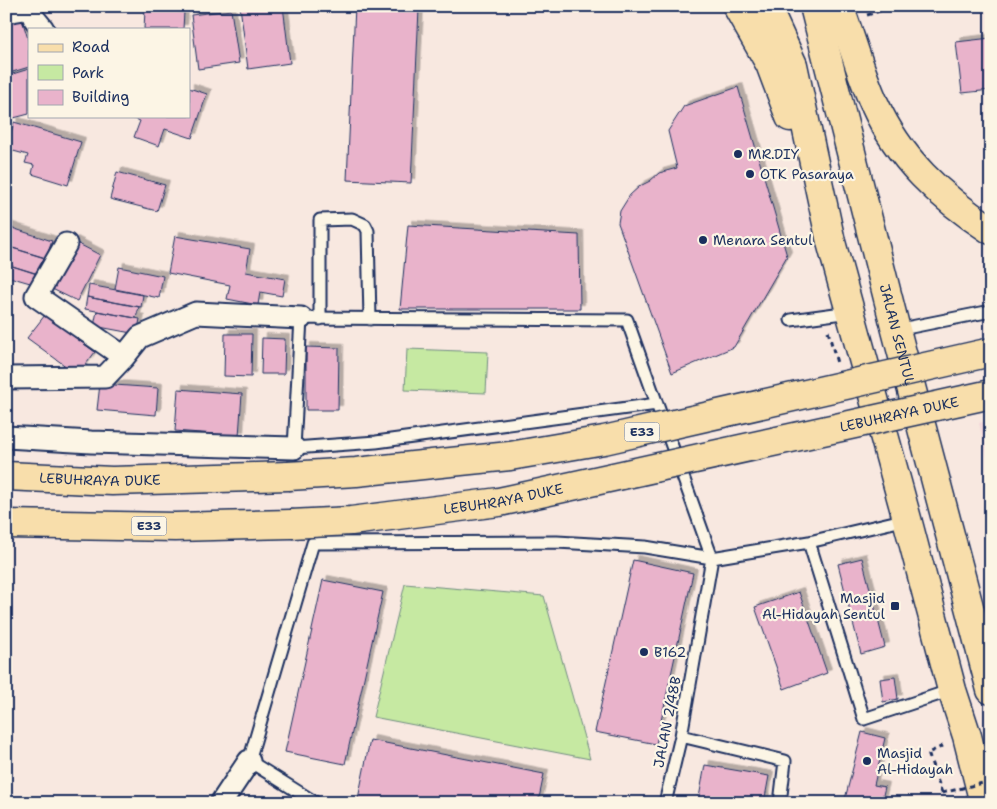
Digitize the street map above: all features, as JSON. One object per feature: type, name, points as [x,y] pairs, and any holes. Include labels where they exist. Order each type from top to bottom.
[{"type":"main road","points":[[737,6],[770,64],[831,242],[908,519],[952,690],[968,736],[984,803]]},
{"type":"main road","points":[[766,6],[793,65],[831,242]]},
{"type":"main road","points":[[797,6],[878,258]]},
{"type":"main road","name":"JALAN SENTUL","points":[[814,6],[896,330],[991,690]]},
{"type":"main road","points":[[839,6],[874,103],[894,138],[914,166],[940,194],[962,212],[991,230]]},
{"type":"main road","name":"LEBUHRAYA DUKE","points":[[6,476],[112,481],[288,476],[356,472],[486,458],[604,440],[991,352]]},
{"type":"main road","name":"LEBUHRAYA DUKE","points":[[6,524],[175,527],[291,524],[351,521],[499,502],[991,394]]},
{"type":"street","points":[[6,12],[30,7],[34,18],[42,28]]},
{"type":"street","points":[[66,244],[36,296],[124,357]]},
{"type":"street","points":[[6,378],[105,377],[140,337],[196,313],[311,319]]},
{"type":"street","points":[[6,437],[91,442],[294,448]]},
{"type":"street","points":[[221,803],[249,761]]},
{"type":"lane","points":[[370,319],[368,231],[365,225],[352,219],[320,220],[311,319],[294,448],[376,442],[657,404]]},
{"type":"lane","points":[[896,330],[991,311]]},
{"type":"lane","points":[[791,320],[850,312]]},
{"type":"lane","points":[[311,319],[627,320],[712,558]]},
{"type":"lane","points":[[316,803],[249,761],[313,543],[557,542],[645,547],[712,558],[810,542],[908,519]]},
{"type":"lane","points":[[810,542],[864,719],[952,690]]},
{"type":"lane","name":"JALAN 2/48B","points":[[665,803],[681,736],[712,558]]},
{"type":"lane","points":[[681,736],[785,761],[780,803]]},
{"type":"path","points":[[866,23],[864,16],[895,6]]},
{"type":"path","points":[[928,753],[942,793],[991,781]]},
{"type":"shaded area","points":[[991,420],[991,475],[979,423]]},
{"type":"green space","points":[[407,349],[488,352],[486,393],[405,390]]},
{"type":"green space","points":[[405,584],[544,596],[590,759],[373,717]]},
{"type":"building","points":[[240,6],[283,6],[290,63],[248,69]]},
{"type":"building","points":[[355,6],[419,9],[411,183],[347,180]]},
{"type":"building","points":[[19,10],[28,39],[28,67],[6,74],[6,14]]},
{"type":"building","points":[[145,10],[184,12],[183,28],[144,28]]},
{"type":"building","points":[[231,10],[239,63],[198,69],[191,15]]},
{"type":"building","points":[[991,38],[991,90],[962,93],[956,42]]},
{"type":"building","points":[[28,69],[28,114],[6,120],[6,76]]},
{"type":"building","name":"Menara Sentul","points":[[738,87],[787,256],[734,347],[672,373],[618,223],[620,211],[630,195],[640,186],[650,181],[659,173],[677,168],[668,131],[684,106]]},
{"type":"building","points":[[190,88],[207,94],[192,138],[165,129],[159,146],[134,137],[140,121],[133,118],[190,118]]},
{"type":"building","points":[[14,122],[81,142],[68,185],[32,174],[34,165],[25,163],[28,155],[6,149]]},
{"type":"building","points":[[117,172],[165,185],[157,211],[110,199]]},
{"type":"building","points":[[408,225],[579,235],[580,309],[400,309]]},
{"type":"building","points":[[6,226],[52,241],[46,258],[6,246]]},
{"type":"building","points":[[175,236],[250,249],[246,272],[285,279],[282,296],[260,292],[258,305],[227,299],[230,285],[168,273]]},
{"type":"building","points":[[73,241],[100,255],[77,301],[50,288]]},
{"type":"building","points":[[6,246],[51,260],[45,276],[6,264]]},
{"type":"building","points":[[6,264],[40,275],[37,285],[6,276]]},
{"type":"building","points":[[119,267],[163,276],[159,298],[115,289]]},
{"type":"building","points":[[89,285],[143,295],[141,307],[87,297]]},
{"type":"building","points":[[87,297],[139,307],[136,318],[85,309]]},
{"type":"building","points":[[97,311],[140,319],[137,334],[94,326]]},
{"type":"building","points":[[45,315],[95,352],[78,375],[27,338]]},
{"type":"building","points":[[225,334],[252,334],[251,377],[224,376]]},
{"type":"building","points":[[262,338],[285,339],[284,374],[261,374]]},
{"type":"building","points":[[306,347],[339,348],[338,410],[306,410]]},
{"type":"building","points":[[100,384],[158,388],[156,415],[97,410]]},
{"type":"building","points":[[178,389],[242,394],[239,436],[175,431]]},
{"type":"building","points":[[862,558],[885,647],[861,654],[838,564]]},
{"type":"building","name":"B162","points":[[633,560],[693,573],[656,744],[595,732]]},
{"type":"building","points":[[323,580],[383,592],[345,764],[285,752]]},
{"type":"building","points":[[799,592],[827,673],[784,689],[755,607]]},
{"type":"building","points":[[895,677],[898,699],[883,702],[880,679]]},
{"type":"building","name":"Masjid Al-Hidayah","points":[[862,732],[885,738],[874,785],[885,787],[881,803],[844,803]]},
{"type":"building","points":[[370,740],[544,774],[538,803],[375,803],[358,799]]},
{"type":"building","points":[[705,765],[769,776],[764,803],[698,803]]},
{"type":"place","name":"MR.DIY","points":[[738,154]]},
{"type":"place","name":"OTK Pasaraya","points":[[750,174]]},
{"type":"place","name":"Menara Sentul","points":[[703,240]]},
{"type":"place","name":"Masjid Al-Hidayah Sentul","points":[[895,606]]},
{"type":"place","name":"B162","points":[[644,652]]},
{"type":"place","name":"Masjid Al-Hidayah","points":[[867,761]]}]
